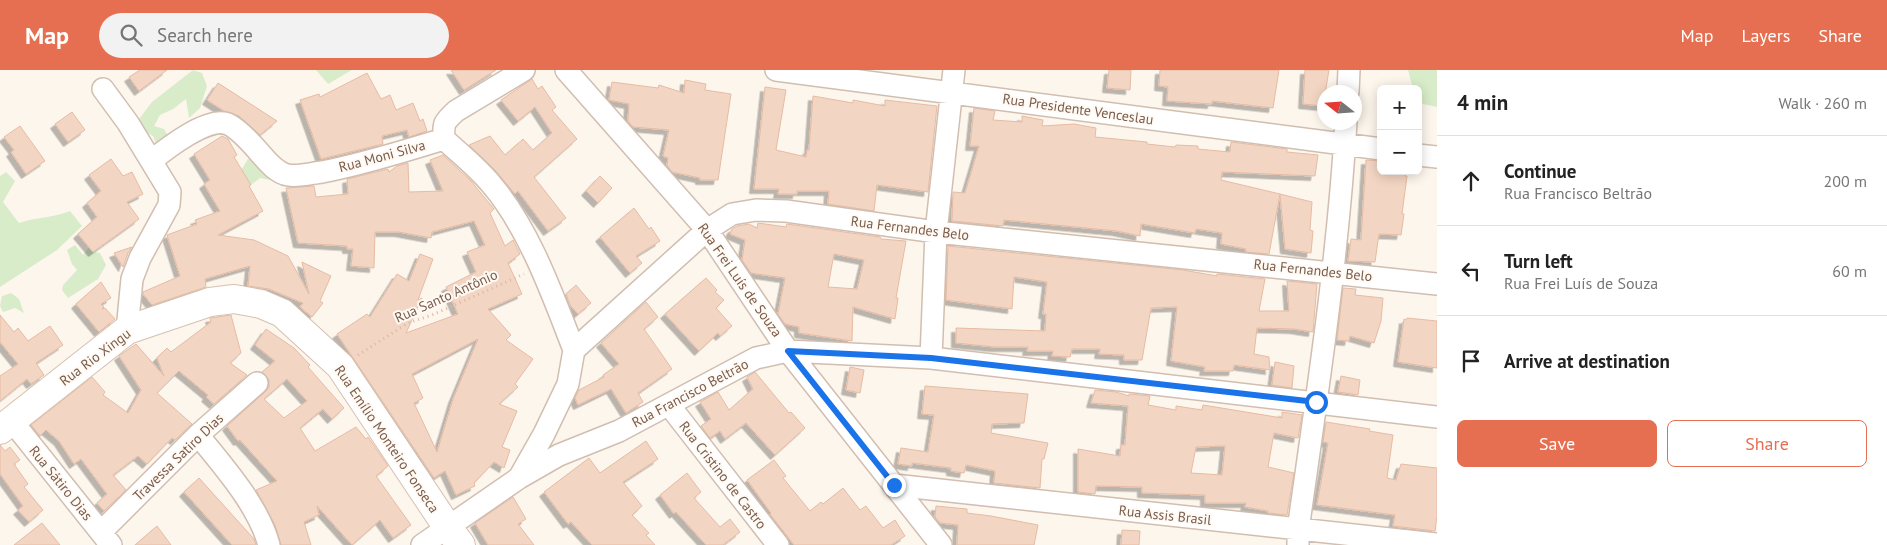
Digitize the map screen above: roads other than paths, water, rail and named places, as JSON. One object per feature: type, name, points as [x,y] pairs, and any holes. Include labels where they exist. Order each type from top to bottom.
[{"type":"main road","name":"Rua Rio Xingu","points":[[6,425],[127,330],[210,302],[234,299],[261,304]]},
{"type":"main road","name":"Rua Emílio Monteiro Fonseca","points":[[261,304],[282,313],[340,366],[454,537]]},
{"type":"street","name":"Rua Moni Silva","points":[[151,161],[171,145],[206,126],[218,122],[228,124],[251,142],[275,168],[289,176],[355,166],[444,139],[443,125],[456,111],[524,70]]},
{"type":"street","name":"Rua Frei Luís de Souza","points":[[566,70],[707,230],[788,351],[941,545]]},
{"type":"street","name":"Rua Presidente Venceslau","points":[[776,70],[1377,149]]},
{"type":"street","points":[[931,358],[936,232],[954,70]]},
{"type":"street","points":[[1348,85],[1349,70]]},
{"type":"street","points":[[103,88],[128,123],[170,192],[169,205],[140,258],[132,279],[127,330]]},
{"type":"street","points":[[1298,538],[1332,272],[1346,130]]},
{"type":"street","points":[[444,139],[490,183],[510,209],[547,281],[574,350],[568,384],[544,434],[519,478]]},
{"type":"street","points":[[1422,155],[1437,157]]},
{"type":"street","name":"Rua Fernandes Belo","points":[[574,350],[707,230],[732,214],[756,210],[786,211],[936,232],[1437,284]]},
{"type":"street","name":"Rua Francisco Beltrão","points":[[422,545],[454,537],[519,478],[560,455],[619,431],[756,358],[788,351],[931,358],[1437,417]]},
{"type":"street","name":"Travessa Satiro Dias","points":[[106,539],[198,435],[257,384]]},
{"type":"street","name":"Rua Cristino de Castro","points":[[669,405],[778,545]]},
{"type":"street","name":"Rua Sátiro Dias","points":[[6,425],[106,539]]},
{"type":"street","points":[[198,435],[237,482],[266,533],[269,545]]},
{"type":"street","name":"Rua Assis Brasil","points":[[894,485],[1298,538],[1437,544]]}]
